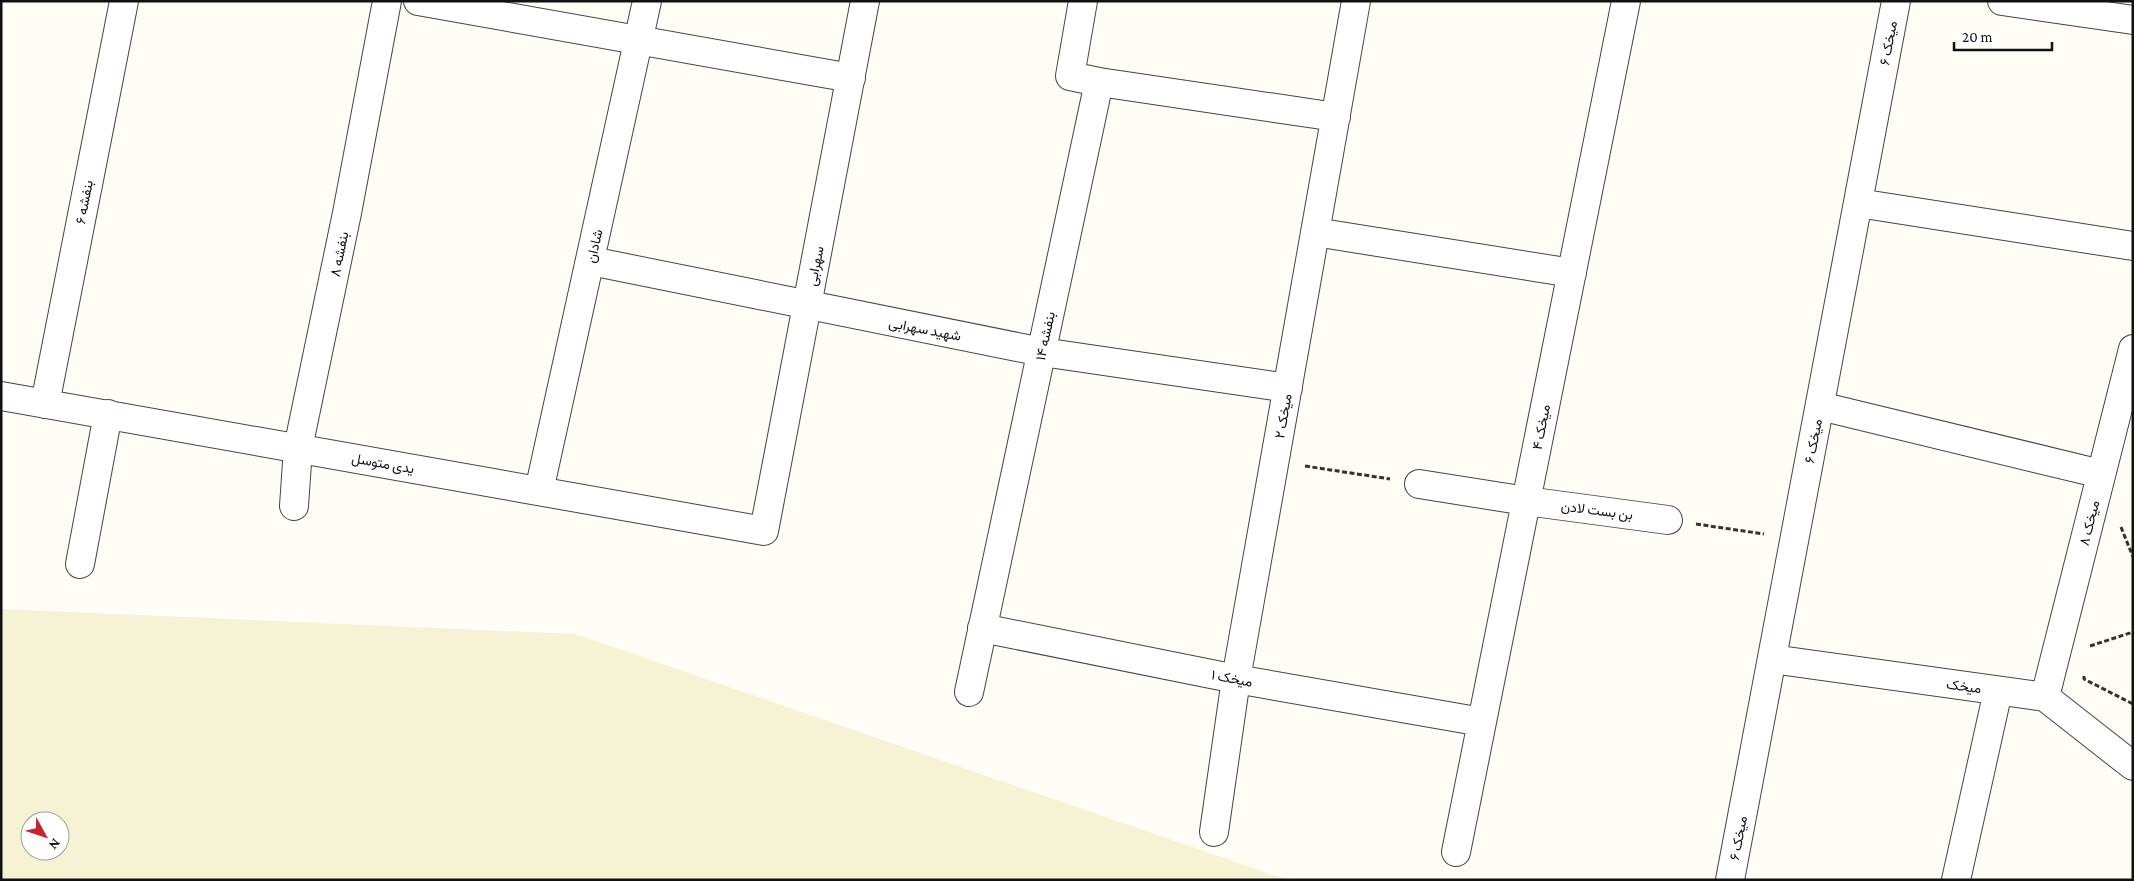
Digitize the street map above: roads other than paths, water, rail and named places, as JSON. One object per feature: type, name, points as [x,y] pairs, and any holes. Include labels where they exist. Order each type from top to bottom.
[{"type":"street","name":"بنفشه ۶","points":[[45,404],[124,1]]},
{"type":"street","name":"بنفشه ۸","points":[[294,506],[298,448],[348,213],[386,1]]},
{"type":"street","points":[[418,1],[851,78]]},
{"type":"street","name":"شادان","points":[[539,491],[640,41],[647,1]]},
{"type":"street","name":"سهرابی","points":[[764,531],[865,1]]},
{"type":"street","points":[[1083,1],[1070,76],[1099,82],[1336,117]]},
{"type":"street","name":"میخک ۲","points":[[1214,832],[1236,679],[1356,1]]},
{"type":"street","name":"میخک ۴","points":[[1456,852],[1626,1]]},
{"type":"street","name":"میخک ۶","points":[[1730,880],[1896,1]]},
{"type":"street","points":[[2002,1],[2133,20]]},
{"type":"street","name":"بنفشه ۱۴","points":[[969,692],[1099,82]]},
{"type":"street","points":[[1858,203],[2133,246]]},
{"type":"street","points":[[1315,232],[1572,273]]},
{"type":"street","name":"شهید سهرابی","points":[[591,262],[1042,352],[1288,388]]},
{"type":"street","name":"میخک ۸","points":[[2044,698],[2133,349]]},
{"type":"street","name":"یدی متوسل","points":[[1,396],[764,531]]},
{"type":"street","points":[[1820,406],[2101,474]]},
{"type":"street","points":[[80,564],[108,414]]},
{"type":"street","name":"بن بست لادن","points":[[1419,484],[1526,501],[1668,520]]},
{"type":"street","name":"میخک ۱","points":[[982,628],[1236,679],[1482,722]]},
{"type":"street","name":"میخک","points":[[1772,659],[2044,698],[2133,766]]},
{"type":"street","points":[[1956,880],[1998,691]]}]
